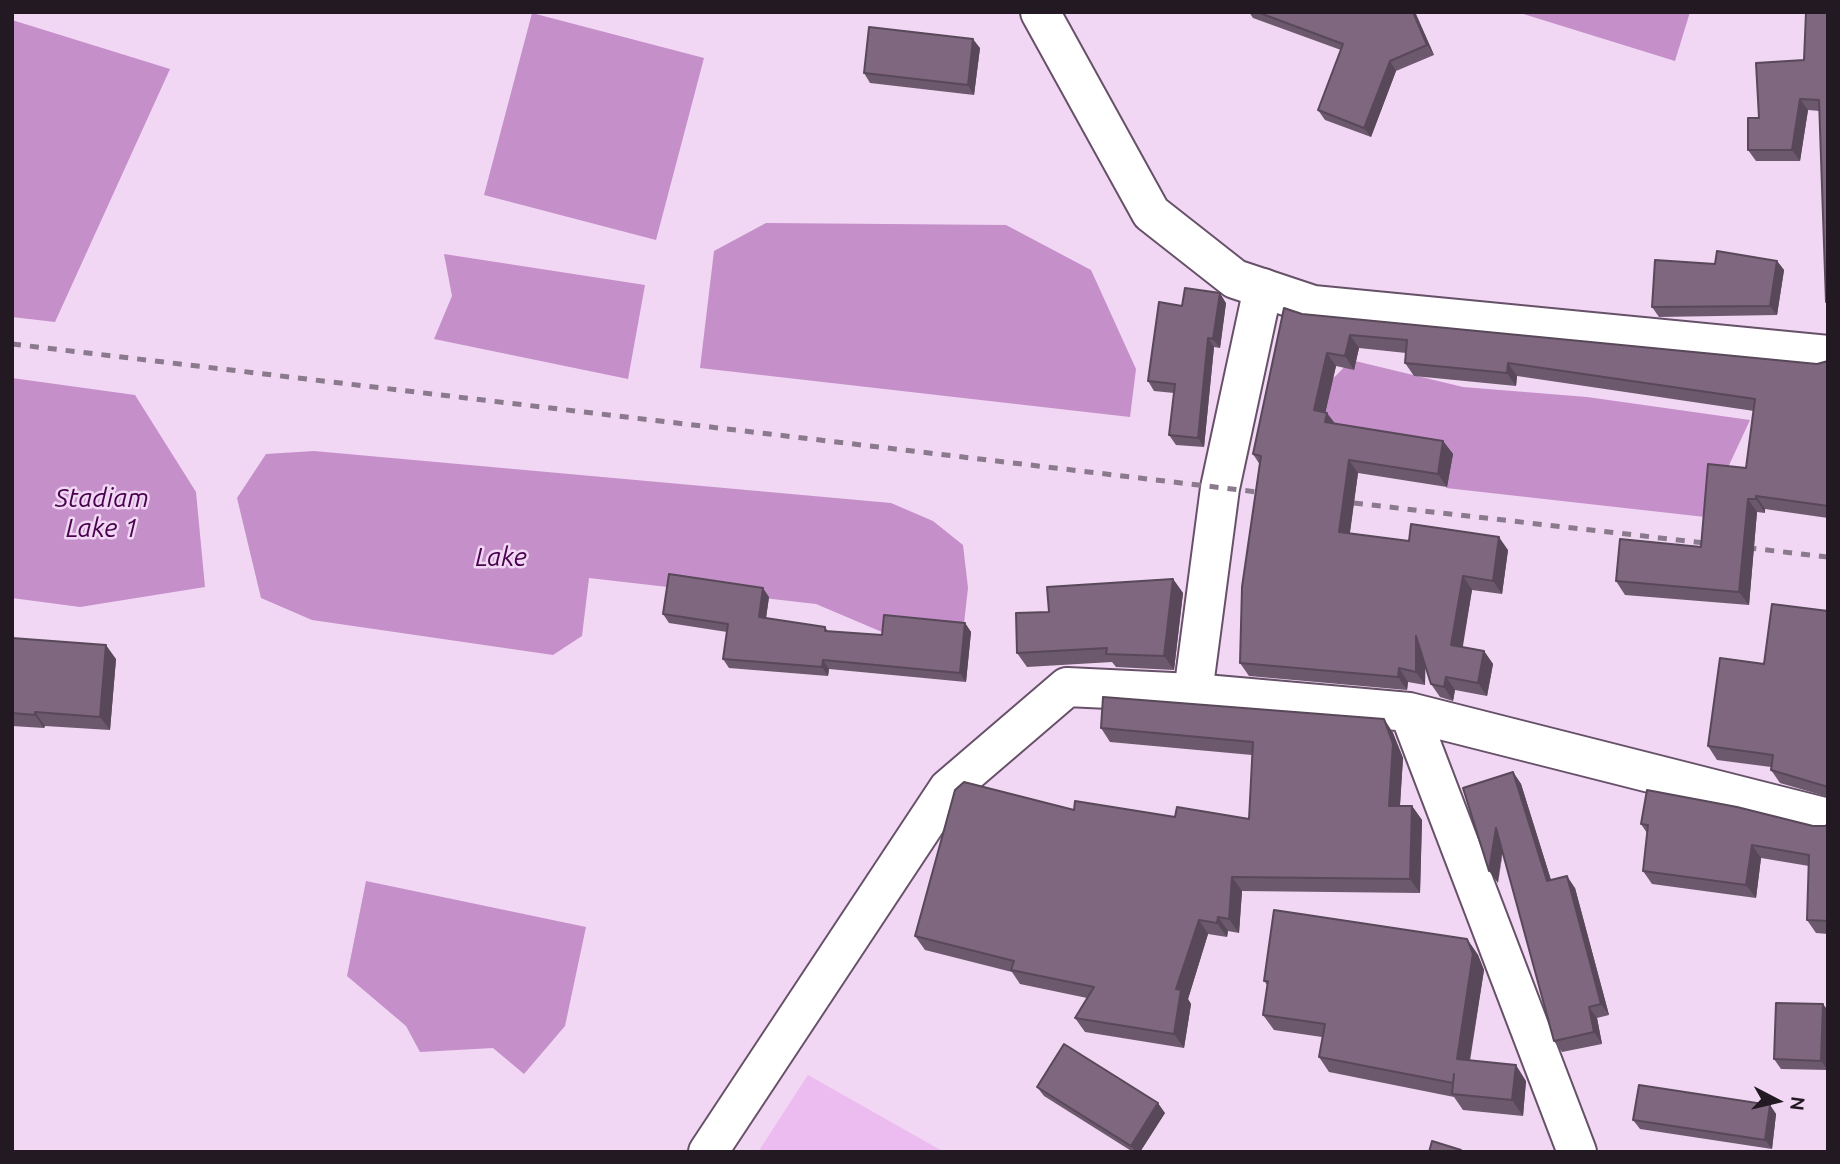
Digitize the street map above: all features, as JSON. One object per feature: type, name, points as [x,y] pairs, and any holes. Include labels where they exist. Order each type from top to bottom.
[{"type":"street","points":[[1040,12],[1151,213],[1235,279],[1313,304],[1828,355]]},
{"type":"street","points":[[1193,693],[1220,488],[1263,288]]},
{"type":"street","points":[[709,1152],[948,789],[1067,687],[1193,693],[1409,712],[1828,818]]},
{"type":"street","points":[[1409,712],[1577,1152]]},
{"type":"shaded area","points":[[808,1075],[944,1152],[758,1152]]},
{"type":"water","points":[[1517,12],[1690,12],[1675,61]]},
{"type":"water","points":[[532,13],[704,58],[656,240],[484,195]]},
{"type":"water","points":[[12,20],[170,69],[55,322],[12,317]]},
{"type":"water","points":[[766,223],[1006,225],[1091,270],[1136,369],[1130,417],[700,368],[714,251]]},
{"type":"water","points":[[444,254],[645,285],[628,379],[434,339],[452,296]]},
{"type":"water","points":[[1351,360],[1463,387],[1587,397],[1750,420],[1705,517],[1446,488],[1451,454],[1316,428],[1323,389]]},
{"type":"water","name":"Stadiam Lake 1","points":[[12,378],[135,395],[196,492],[205,587],[80,607],[12,598]]},
{"type":"water","name":"Lake","points":[[314,451],[891,503],[933,521],[963,545],[968,588],[962,641],[882,632],[816,604],[589,578],[582,636],[553,655],[312,620],[261,598],[237,498],[266,454]]},
{"type":"water","points":[[366,881],[586,927],[565,1026],[524,1074],[493,1048],[420,1052],[406,1026],[347,976]]},
{"type":"building","points":[[1257,12],[1413,12],[1427,45],[1390,61],[1364,128],[1318,110],[1343,44]]},
{"type":"building","points":[[1806,12],[1828,12],[1828,302],[1819,100],[1800,99],[1792,150],[1748,150],[1748,118],[1759,118],[1756,63],[1804,60]]},
{"type":"building","points":[[869,27],[973,39],[968,85],[864,73]]},
{"type":"building","points":[[1717,251],[1777,261],[1770,306],[1652,307],[1655,260],[1715,264]]},
{"type":"building","points":[[1185,288],[1220,293],[1213,339],[1208,338],[1198,438],[1169,435],[1175,384],[1148,381],[1159,302],[1182,306]]},
{"type":"building","points":[[1284,308],[1302,314],[1817,364],[1828,361],[1828,506],[1756,496],[1756,499],[1748,499],[1739,592],[1616,581],[1620,539],[1701,547],[1708,464],[1746,468],[1755,399],[1508,363],[1507,373],[1405,363],[1407,340],[1350,335],[1345,356],[1327,353],[1314,410],[1327,413],[1325,422],[1443,441],[1438,474],[1349,460],[1339,532],[1409,541],[1411,524],[1499,537],[1493,581],[1463,576],[1451,645],[1484,651],[1478,683],[1446,677],[1444,687],[1431,684],[1416,636],[1416,672],[1399,668],[1398,677],[1240,663],[1242,587],[1261,456],[1253,454]]},
{"type":"building","points":[[669,574],[763,588],[759,617],[825,627],[825,631],[882,635],[884,615],[965,623],[960,673],[823,660],[822,667],[723,659],[728,624],[663,614]]},
{"type":"building","points":[[1173,579],[1164,656],[1106,654],[1107,648],[1017,653],[1016,613],[1049,612],[1047,587]]},
{"type":"building","points":[[1772,604],[1828,611],[1828,787],[1771,770],[1773,755],[1708,746],[1720,658],[1764,664]]},
{"type":"building","points":[[12,638],[106,645],[100,717],[12,713]]},
{"type":"building","points":[[1103,697],[1384,719],[1393,744],[1389,806],[1412,806],[1410,879],[1232,877],[1229,919],[1218,917],[1217,923],[1199,920],[1176,989],[1181,990],[1174,1034],[1075,1018],[1094,987],[1011,970],[1014,961],[915,936],[955,790],[964,782],[1074,810],[1075,801],[1175,817],[1177,807],[1249,819],[1253,742],[1101,728]]},
{"type":"building","points":[[1513,772],[1547,881],[1567,876],[1601,1004],[1589,1007],[1594,1032],[1554,1041],[1496,828],[1489,871],[1463,788]]},
{"type":"building","points":[[1647,790],[1737,807],[1813,826],[1828,824],[1828,921],[1807,920],[1809,855],[1752,845],[1746,885],[1643,871],[1648,825],[1641,824]]},
{"type":"building","points":[[1274,910],[1467,939],[1473,954],[1457,1059],[1516,1065],[1512,1100],[1452,1094],[1454,1074],[1453,1083],[1319,1057],[1325,1024],[1263,1015],[1268,981],[1264,981]]},
{"type":"building","points":[[1776,1003],[1823,1004],[1821,1061],[1774,1059]]},
{"type":"building","points":[[1064,1044],[1158,1103],[1131,1146],[1037,1087]]},
{"type":"building","points":[[1639,1085],[1770,1105],[1765,1140],[1633,1120]]},
{"type":"building","points":[[1432,1141],[1461,1150],[1429,1152]]},
{"type":"railway","points":[[12,344],[1274,494]]},
{"type":"railway","points":[[1336,501],[1828,557]]}]
